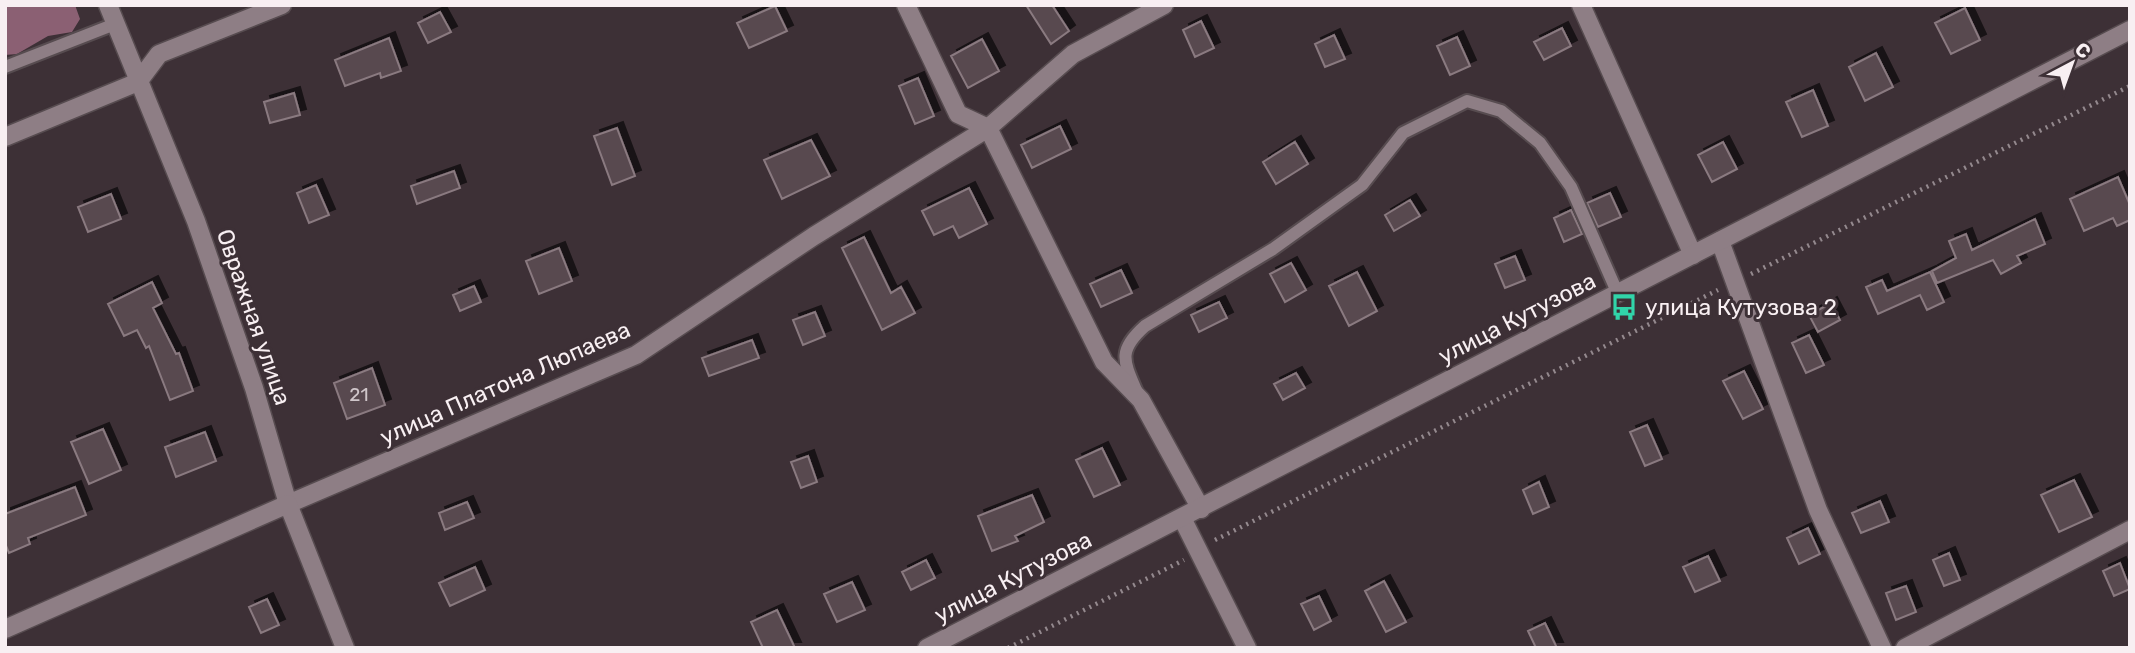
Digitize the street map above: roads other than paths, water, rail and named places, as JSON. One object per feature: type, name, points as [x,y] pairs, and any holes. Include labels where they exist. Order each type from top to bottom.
[{"type":"street","name":"Овражная улица","points":[[108,5],[196,221],[254,388],[288,504],[345,648]]},
{"type":"street","points":[[5,137],[138,82],[159,54],[282,5]]},
{"type":"street","points":[[906,5],[958,114],[988,128],[1104,362],[1141,400],[1201,509]]},
{"type":"street","name":"улица Платона Люпаева","points":[[5,629],[636,355],[814,236],[988,128],[1073,54],[1164,5]]},
{"type":"street","points":[[1581,5],[1693,255]]},
{"type":"street","name":"улица Кутузова","points":[[927,648],[2130,30]]},
{"type":"street","points":[[1720,241],[1818,510],[1882,648]]},
{"type":"street","points":[[1182,518],[1247,648]]},
{"type":"street","points":[[1905,648],[2130,530]]},
{"type":"lane","points":[[5,67],[115,24]]},
{"type":"lane","points":[[1141,400],[1124,361],[1128,341],[1144,326],[1273,249],[1362,185],[1404,133],[1467,101],[1501,111],[1540,144],[1571,187],[1618,294]]},
{"type":"place","name":"улица Кутузова 2","points":[[1624,307]]}]
